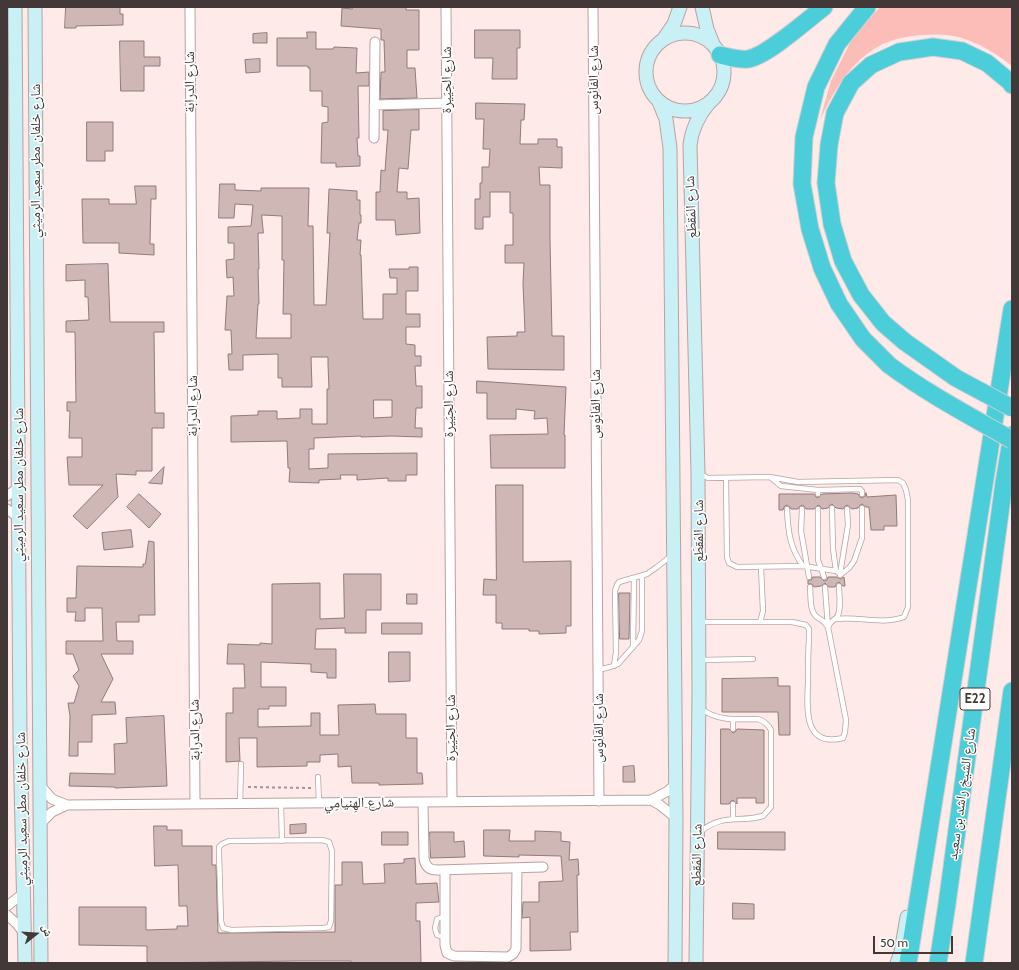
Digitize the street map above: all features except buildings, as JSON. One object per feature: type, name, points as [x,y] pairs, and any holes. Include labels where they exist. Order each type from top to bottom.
[{"type":"highway","points":[[717,50],[740,59],[761,55],[824,7]]},
{"type":"highway","points":[[867,7],[837,44],[816,87],[804,137],[802,184],[810,229],[822,268],[839,304],[863,339],[889,365],[915,384],[1012,440]]},
{"type":"highway","points":[[1012,85],[987,62],[962,51],[933,46],[899,52],[871,65],[851,83],[835,113],[829,146],[826,184],[832,224],[843,261],[861,295],[883,323],[905,342],[956,378],[1012,408]]},
{"type":"highway","points":[[908,963],[1012,310]]},
{"type":"highway","name":"شارع الشيخ راشد بن سعيد","points":[[938,963],[1012,435]]},
{"type":"highway","name":"E22","points":[[974,963],[1012,691]]},
{"type":"street","name":"شارع خلفان مطر سعيد الرميثي","points":[[15,7],[20,487],[20,737],[25,963]]},
{"type":"street","name":"شارع خلفان مطر سعيد الرميثي","points":[[35,7],[41,963]]},
{"type":"street","name":"شارع الدرابة","points":[[190,7],[195,804]]},
{"type":"street","name":"شارع الحِيَيرة","points":[[446,7],[452,801]]},
{"type":"street","name":"شارع الفانُوس","points":[[593,7],[599,801]]},
{"type":"street","points":[[680,7],[674,24],[665,37],[653,48],[646,62],[645,73],[647,84],[652,94],[659,102],[668,108],[678,111],[699,109],[709,104],[716,96],[724,76],[724,65],[707,29],[702,7]]},
{"type":"street","points":[[665,37],[675,33],[691,33],[706,38],[717,50]]},
{"type":"street","points":[[374,138],[375,42]]},
{"type":"street","name":"شارع المَقطَع","points":[[659,102],[666,119],[670,148],[676,784],[675,963]]},
{"type":"street","points":[[374,105],[447,103]]},
{"type":"street","name":"شارع المَقطَع","points":[[696,963],[699,706],[698,473],[690,145],[691,134],[695,123],[701,112],[709,104]]},
{"type":"street","points":[[7,496],[20,487]]},
{"type":"street","points":[[7,508],[19,518]]},
{"type":"street","points":[[20,737],[31,732],[37,733],[40,736]]},
{"type":"street","name":"شارع الهِنيامِي","points":[[40,786],[52,799],[67,805],[240,805],[452,801],[651,800],[676,784]]},
{"type":"street","points":[[651,800],[660,805],[676,818]]},
{"type":"street","points":[[423,802],[424,862],[426,866],[433,870],[543,868]]},
{"type":"street","name":"شارع الهِنيامِي","points":[[40,824],[52,812],[67,805]]},
{"type":"street","points":[[445,870],[446,950],[452,956],[508,957],[513,954],[516,946],[517,868]]},
{"type":"street","points":[[897,963],[901,952],[909,909],[922,876]]},
{"type":"street","points":[[7,906],[24,893]]},
{"type":"street","points":[[7,915],[17,924],[24,938],[16,963]]},
{"type":"lane","points":[[698,473],[708,478],[770,478],[798,482],[898,480],[903,483],[906,490],[908,512],[908,607],[904,617],[897,620],[859,619],[846,617],[830,622],[828,627]]},
{"type":"lane","points":[[726,478],[727,557],[732,566],[802,566],[822,569],[838,574],[849,568],[854,561],[862,538],[862,508]]},
{"type":"lane","points":[[770,478],[781,486],[799,492],[832,492],[860,489],[862,494]]},
{"type":"lane","points":[[787,487],[787,494]]},
{"type":"lane","points":[[832,508],[833,549],[838,574]]},
{"type":"lane","points":[[802,509],[801,530],[809,577]]},
{"type":"lane","points":[[818,509],[818,560],[824,577]]},
{"type":"lane","points":[[838,574],[844,554],[848,525],[847,509]]},
{"type":"lane","points":[[787,510],[788,536],[796,557],[802,566]]},
{"type":"lane","points":[[614,666],[616,652],[616,588],[619,582],[642,576],[658,568],[674,554]]},
{"type":"lane","points":[[760,622],[763,612],[761,567]]},
{"type":"lane","points":[[598,670],[618,664],[639,640],[642,630],[642,576]]},
{"type":"lane","points":[[633,647],[634,578]]},
{"type":"lane","points":[[836,619],[840,613],[839,586]]},
{"type":"lane","points":[[810,587],[812,611],[817,617],[824,620],[828,627]]},
{"type":"lane","points":[[699,622],[792,622],[806,625],[809,629],[807,711],[810,724],[814,732],[821,738],[829,741],[843,738],[846,720],[828,627],[825,587]]},
{"type":"lane","points":[[699,660],[753,659]]},
{"type":"lane","points":[[698,833],[711,824],[733,819],[759,817],[766,814],[771,808],[771,730],[766,723],[758,719],[715,717],[699,706]]},
{"type":"lane","points":[[733,719],[733,729]]},
{"type":"lane","points":[[240,805],[241,764]]},
{"type":"lane","points":[[318,777],[319,803]]},
{"type":"lane","points":[[281,804],[282,841]]},
{"type":"lane","points":[[733,804],[733,819]]},
{"type":"lane","points":[[322,840],[329,842],[332,851],[330,927],[231,930],[223,928],[221,921],[219,852],[222,844],[229,841],[282,841],[322,840]]},
{"type":"path","points":[[240,787],[318,788]]},
{"type":"shaded area","points":[[880,7],[1012,7],[1012,66],[984,47],[965,39],[945,35],[922,35],[898,39],[874,49],[853,67],[837,88],[820,120],[831,81],[853,37]]}]
